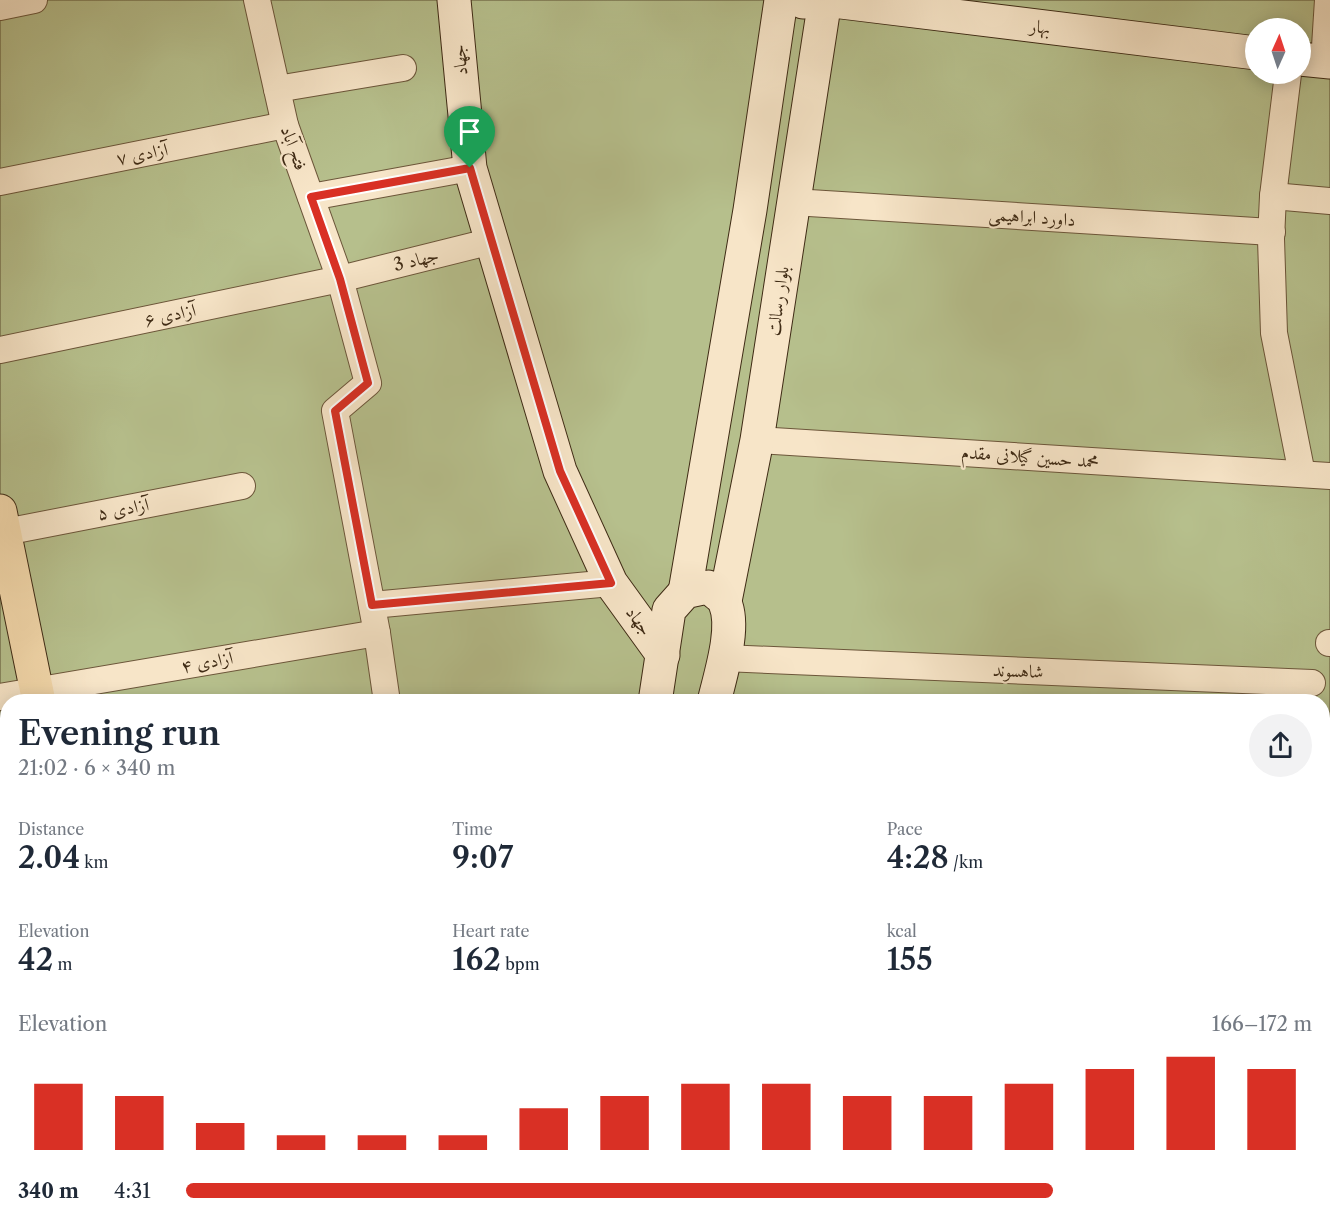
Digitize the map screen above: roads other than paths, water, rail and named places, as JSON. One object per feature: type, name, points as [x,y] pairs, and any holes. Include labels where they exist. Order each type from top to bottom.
[{"type":"main road","name":"جهاد","points":[[454,0],[470,168],[560,471],[661,686]]},
{"type":"main road","name":"بهار","points":[[781,2],[825,0],[1245,52]]},
{"type":"main road","name":"بلوار رسالت","points":[[716,694],[729,621],[725,601],[757,440],[825,0]]},
{"type":"main road","points":[[661,686],[669,610],[685,592],[750,210],[781,2]]},
{"type":"main road","points":[[1,525],[38,694]]},
{"type":"main road","points":[[685,592],[708,587],[725,601]]},
{"type":"street","points":[[0,7],[34,0]]},
{"type":"street","name":"فتح آباد","points":[[257,0],[285,125],[340,279],[368,383],[335,411],[378,633],[386,694]]},
{"type":"street","points":[[1318,61],[1328,0]]},
{"type":"street","points":[[277,88],[403,68]]},
{"type":"street","points":[[1287,84],[1272,232],[1274,333],[1302,474]]},
{"type":"street","name":"آزادی ۷","points":[[0,182],[285,125]]},
{"type":"street","points":[[311,197],[470,168]]},
{"type":"street","points":[[1274,195],[1330,201]]},
{"type":"street","name":"داورد ابراهیمی","points":[[793,202],[1272,232]]},
{"type":"street","name":"جهاد 3","points":[[340,279],[492,241]]},
{"type":"street","name":"آزادی ۶","points":[[0,351],[340,279]]},
{"type":"street","name":"محمد حسین گیلانی مقدم","points":[[757,440],[1330,476]]},
{"type":"street","name":"آزادی ۵","points":[[1,525],[242,486]]},
{"type":"street","points":[[372,605],[611,583]]},
{"type":"street","name":"آزادی ۴","points":[[49,694],[378,633]]},
{"type":"street","name":"شاهسوند","points":[[724,658],[1312,683]]}]
